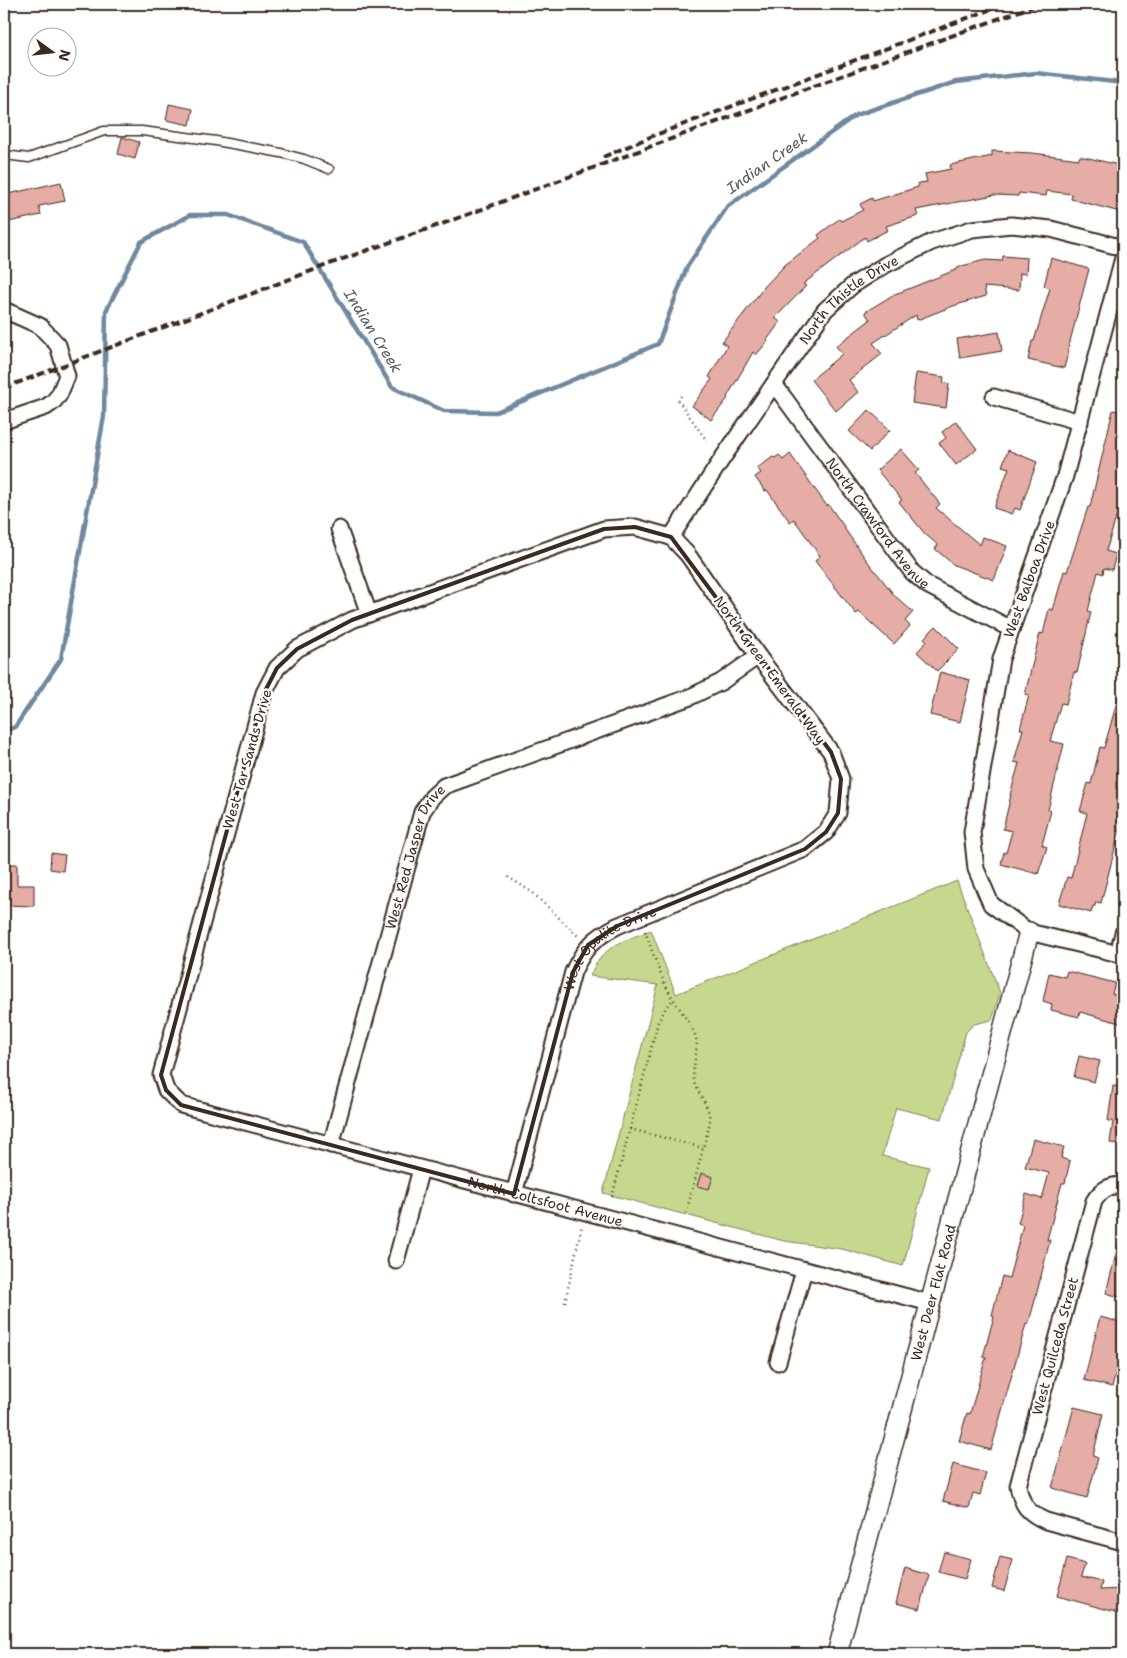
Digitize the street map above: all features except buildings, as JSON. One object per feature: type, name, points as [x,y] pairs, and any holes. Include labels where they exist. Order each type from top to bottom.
[{"type":"street","name":"North Thistle Drive","points":[[671,537],[825,310],[853,285],[885,265],[932,242],[972,229],[1011,225],[1051,229],[1123,248]]},
{"type":"street","name":"West Balboa Drive","points":[[1029,932],[991,904],[976,869],[972,832],[1000,658],[1066,476],[1123,258]]},
{"type":"street","points":[[4,310],[40,326],[58,345],[67,376],[59,395],[46,407],[4,421]]},
{"type":"street","name":"North Crawford Avenue","points":[[774,384],[912,572],[927,585],[1011,629]]},
{"type":"street","points":[[994,397],[1080,422]]},
{"type":"street","name":"West Tar Sands Drive","points":[[166,1090],[161,1075],[264,693],[277,668],[297,649],[352,620],[604,529],[635,527],[671,537]]},
{"type":"street","points":[[339,529],[369,614]]},
{"type":"street","name":"North Green Emerald Way","points":[[671,537],[688,555],[758,656],[830,752],[841,779],[838,813]]},
{"type":"street","name":"West Red Jasper Drive","points":[[332,1145],[422,812],[432,797],[444,786],[690,697],[722,682],[758,656]]},
{"type":"street","name":"West Opalite Drive","points":[[514,1194],[573,972],[579,958],[588,945],[603,933],[617,926],[805,849],[826,832],[838,813]]},
{"type":"street","points":[[1029,932],[1120,954],[1123,933]]},
{"type":"street","name":"West Deer Flat Road","points":[[836,1654],[1029,932]]},
{"type":"street","name":"North Coltsfoot Avenue","points":[[166,1090],[181,1104],[930,1303]]},
{"type":"street","points":[[396,1261],[421,1169]]},
{"type":"street","name":"West Quilceda Street","points":[[1123,1185],[1106,1188],[1099,1193],[1094,1201],[1018,1486],[1020,1498],[1034,1516],[1123,1542]]},
{"type":"street","points":[[778,1362],[804,1270]]},
{"type":"lane","points":[[4,155],[29,158],[104,130],[142,131],[216,141],[281,153],[304,159],[329,169]]},
{"type":"path","points":[[681,396],[678,400],[709,444]]},
{"type":"path","points":[[508,877],[532,892],[588,945]]},
{"type":"path","points":[[644,930],[667,988],[692,1028],[696,1038],[693,1078],[710,1116],[704,1148],[685,1216]]},
{"type":"path","points":[[612,1197],[658,1022],[664,1010],[673,1000]]},
{"type":"path","points":[[630,1129],[704,1148]]},
{"type":"path","points":[[566,1302],[582,1225]]},
{"type":"highlighted area","points":[[635,527],[671,537],[831,752],[841,779],[838,813],[826,832],[805,849],[617,926],[588,945],[573,972],[514,1194],[181,1105],[166,1090],[161,1075],[264,693],[277,668],[297,649],[352,620],[604,529]]},
{"type":"green space","points":[[957,881],[1000,993],[992,1020],[974,1024],[966,1032],[942,1119],[896,1108],[882,1156],[929,1167],[903,1266],[842,1249],[784,1241],[603,1193],[658,985],[590,976],[601,957],[607,951],[622,942],[651,930],[676,994]]},
{"type":"waterway","name":"Indian Creek","points":[[4,731],[15,727],[61,659],[104,416],[106,311],[141,242],[190,215],[228,215],[303,242],[392,387],[444,411],[496,412],[658,344],[687,267],[727,207],[856,115],[956,82],[1036,73],[1123,83]]},
{"type":"railway","points":[[603,157],[650,137],[1005,4]]},
{"type":"railway","points":[[4,388],[340,260],[1039,4]]}]
